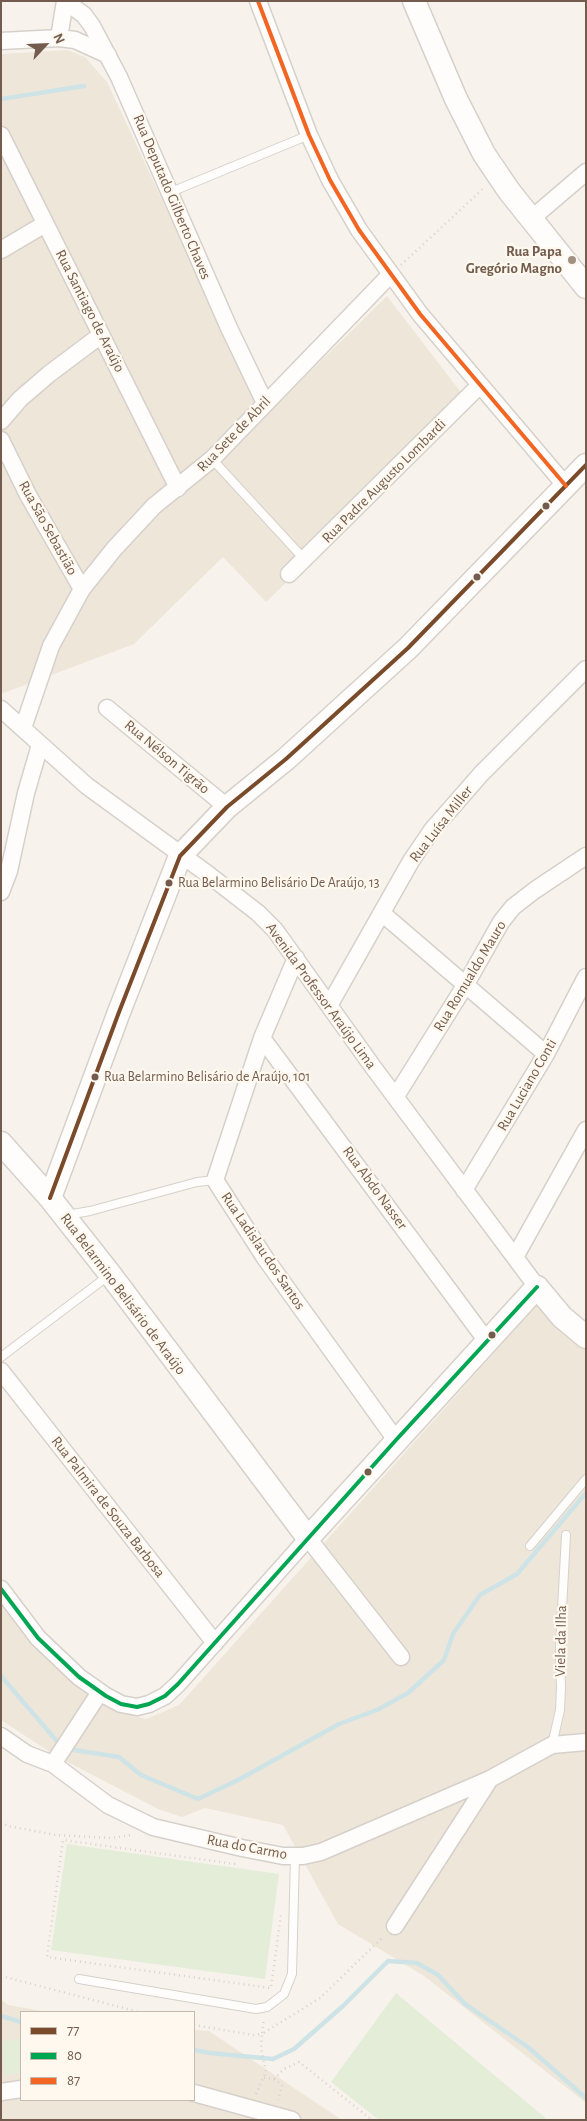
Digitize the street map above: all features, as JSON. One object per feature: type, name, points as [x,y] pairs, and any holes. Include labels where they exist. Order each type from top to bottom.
[{"type":"street","points":[[59,38],[64,1]]},
{"type":"street","name":"Rua Deputado Gilberto Chaves","points":[[64,1],[84,15],[108,55],[229,328],[265,402]]},
{"type":"street","points":[[258,1],[309,135],[330,180],[359,230],[390,275],[479,386],[566,486]]},
{"type":"street","points":[[414,1],[470,129],[498,175],[584,281]]},
{"type":"street","points":[[1,41],[59,38],[88,44],[108,55]]},
{"type":"street","name":"Rua Santiago de Araújo","points":[[1,135],[178,488]]},
{"type":"street","points":[[531,218],[586,172]]},
{"type":"street","points":[[1,250],[46,224]]},
{"type":"street","name":"Rua Sete de Abril","points":[[23,728],[51,646],[82,589],[137,523],[154,506],[212,459],[265,402],[390,275]]},
{"type":"street","points":[[1,421],[20,399],[42,380],[101,335]]},
{"type":"street","name":"Rua Padre Augusto Lombardi","points":[[289,574],[479,386]]},
{"type":"street","name":"Rua São Sebastião","points":[[1,440],[28,496],[82,589]]},
{"type":"street","points":[[180,856],[227,807],[286,760],[364,690],[586,465]]},
{"type":"street","name":"Rua Luísa Miller","points":[[330,1004],[411,861],[451,806],[586,669]]},
{"type":"street","name":"Rua Nélson Tigrão","points":[[107,708],[227,807]]},
{"type":"street","name":"Avenida Professor Araújo Lima","points":[[1,709],[87,786],[258,913],[275,930],[330,1004],[373,1067],[537,1287],[562,1316],[586,1337]]},
{"type":"street","points":[[1,892],[9,871],[26,793],[40,745]]},
{"type":"street","name":"Rua Belarmino Belisário de Araújo","points":[[180,856],[106,1045],[57,1207],[110,1274],[308,1538],[401,1657]]},
{"type":"street","name":"Rua Romualdo Mauro","points":[[396,1096],[466,984],[501,922],[513,907],[586,856]]},
{"type":"street","points":[[382,914],[546,1054]]},
{"type":"street","name":"Rua Ladislau dos Santos","points":[[296,958],[262,1038],[215,1180],[265,1258],[396,1440]]},
{"type":"street","name":"Rua Luciano Conti","points":[[464,1190],[546,1054],[586,977]]},
{"type":"street","name":"Rua Abdo Nasser","points":[[262,1038],[486,1340]]},
{"type":"street","points":[[515,1257],[586,1130]]},
{"type":"street","points":[[1,1143],[57,1207]]},
{"type":"street","points":[[1,1589],[38,1638],[79,1677],[100,1692],[121,1704],[137,1707],[165,1696],[215,1643],[486,1340],[537,1287]]},
{"type":"street","name":"Rua Palmira de Souza Barbosa","points":[[1,1371],[215,1643]]},
{"type":"street","points":[[53,1764],[100,1692]]},
{"type":"street","name":"Rua do Carmo","points":[[1,1736],[27,1754],[53,1764],[108,1805],[153,1827],[242,1848],[295,1856],[321,1852],[490,1779],[552,1745],[586,1742]]},
{"type":"street","points":[[395,1926],[490,1779]]},
{"type":"street","points":[[1,2092],[20,2089]]},
{"type":"street","points":[[195,2093],[292,2120]]},
{"type":"lane","points":[[170,192],[309,135]]},
{"type":"lane","points":[[212,459],[304,560]]},
{"type":"lane","points":[[57,1207],[90,1211],[196,1182],[215,1180]]},
{"type":"lane","points":[[1,1357],[110,1274]]},
{"type":"lane","points":[[530,1546],[586,1478]]},
{"type":"lane","name":"Viela da Ilha","points":[[552,1745],[560,1710],[560,1646],[566,1535]]},
{"type":"lane","points":[[79,1980],[256,2009],[265,2007],[284,1994],[292,1974],[295,1856]]},
{"type":"path","points":[[390,275],[498,175]]},
{"type":"path","points":[[1,1822],[8,1826],[61,1835],[111,1838],[136,1834],[153,1827]]},
{"type":"path","points":[[61,1835],[63,1840],[47,1957],[271,1988],[281,1911]]},
{"type":"path","points":[[63,1840],[238,1864]]},
{"type":"path","points":[[195,2025],[211,2030],[262,2034],[320,1998],[395,1926]]},
{"type":"path","points":[[1,1976],[135,2011]]},
{"type":"path","points":[[248,2107],[266,2072],[261,2048],[268,1987]]},
{"type":"path","points":[[274,2079],[284,2070],[299,2062],[372,2120]]},
{"type":"path","points":[[264,2078],[274,2079],[282,2085],[274,2115]]},
{"type":"shaded area","points":[[67,50],[85,57],[107,82],[264,417],[387,296],[470,404],[266,602],[223,557],[134,644],[1,694],[1,54]]},
{"type":"shaded area","points":[[545,1296],[586,1335],[586,2103],[424,1976],[338,1924],[283,1825],[205,1808],[182,1817],[158,1809],[56,1756],[1,1720],[1,1592],[117,1711],[146,1719],[179,1705]]},
{"type":"shaded area","points":[[1,1999],[8,2005],[43,2011],[20,2011],[20,2101],[195,2101],[195,2030],[209,2031],[342,2120],[1,2120]]},
{"type":"green space","points":[[67,1844],[279,1874],[265,1979],[51,1950]]},
{"type":"green space","points":[[396,1993],[548,2120],[379,2120],[331,2082]]},
{"type":"green space","points":[[20,2039],[20,2073],[4,2075],[1,2041]]},
{"type":"waterway","points":[[1,99],[84,86]]},
{"type":"waterway","points":[[68,1749],[119,1757],[141,1775],[198,1799],[240,1779],[339,1724],[377,1710],[408,1693],[444,1660],[453,1634],[480,1595],[517,1574],[586,1493]]},
{"type":"waterway","points":[[1,1676],[61,1746]]},
{"type":"waterway","points":[[195,2050],[273,2059],[294,2049],[343,2006],[388,1961],[417,1963],[438,1975],[465,2004],[528,2047],[586,2098]]},
{"type":"waterway","points":[[1,2016],[20,2022]]},
{"type":"transit line","name":"87","points":[[258,1],[309,135],[330,180],[359,230],[420,314],[566,486]]},
{"type":"transit line","name":"77","points":[[50,1198],[119,1012],[180,856],[227,807],[286,759],[408,648],[586,465]]},
{"type":"transit line","name":"80","points":[[1,1589],[38,1638],[79,1677],[106,1696],[121,1704],[137,1707],[149,1704],[165,1696],[178,1684],[396,1440],[537,1287]]},
{"type":"place","name":"Rua Papa Gregório Magno","points":[[572,260]]},
{"type":"place","name":"Rua Belarmino Belisário De Araújo, 13","points":[[169,883]]},
{"type":"place","name":"Rua Belarmino Belisário de Araújo, 101","points":[[95,1077]]}]
